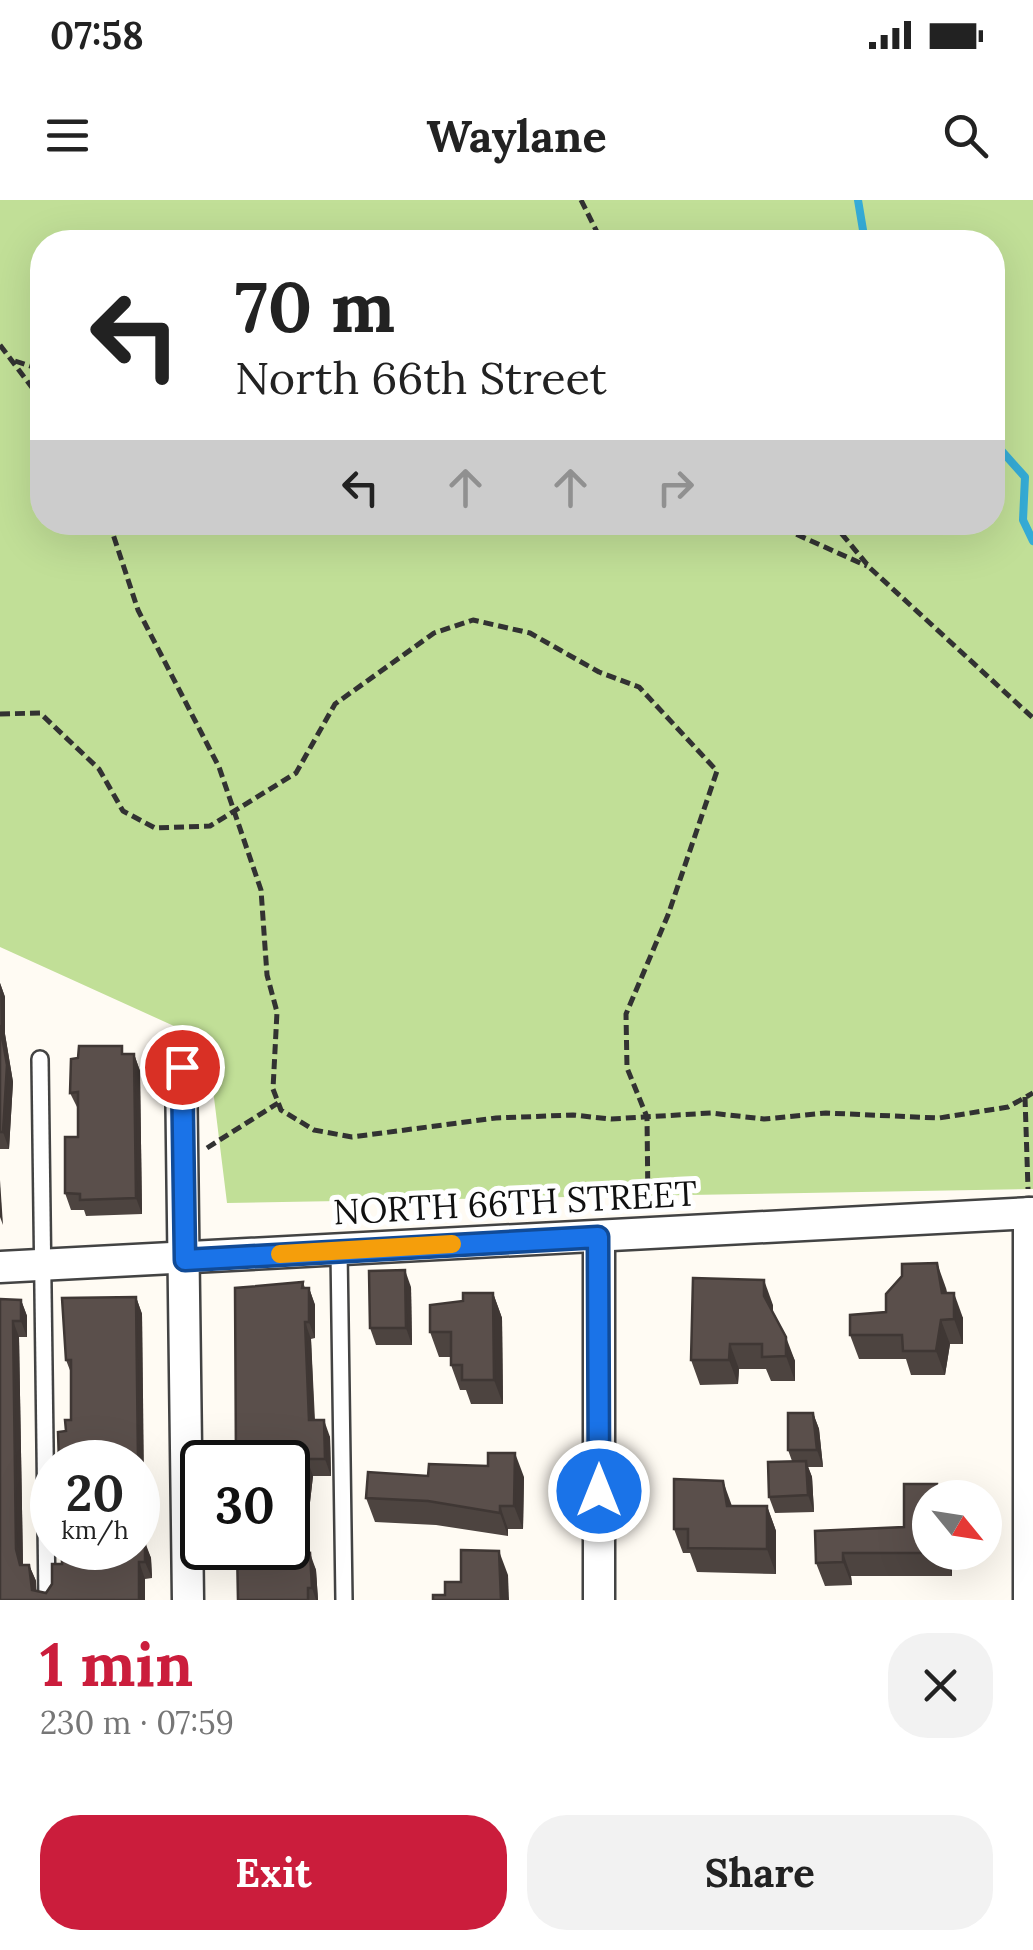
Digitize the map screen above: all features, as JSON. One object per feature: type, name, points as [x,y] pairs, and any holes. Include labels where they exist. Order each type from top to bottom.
[{"type":"street","points":[[182,1067],[188,1600]]},
{"type":"street","name":"NORTH 66TH STREET","points":[[0,1268],[1031,1213]]},
{"type":"street","points":[[1029,1600],[1031,1213]]},
{"type":"street","points":[[598,1237],[600,1600]]},
{"type":"lane","points":[[40,1059],[47,1600]]},
{"type":"lane","points":[[339,1250],[344,1600]]},
{"type":"path","points":[[581,200],[596,230]]},
{"type":"path","points":[[0,345],[30,385]]},
{"type":"path","points":[[12,360],[30,366]]},
{"type":"path","points":[[112,535],[138,610],[219,767],[261,890],[268,975],[277,1012],[273,1089],[281,1110],[314,1130],[352,1137],[496,1118],[710,1114],[764,1119],[826,1114],[940,1118],[1008,1107],[1033,1092]]},
{"type":"path","points":[[798,535],[870,568]]},
{"type":"path","points":[[843,535],[870,568],[1033,718]]},
{"type":"path","points":[[0,714],[40,713],[99,769],[123,810],[155,828],[210,826],[233,808],[296,772],[335,704],[434,633],[473,620],[530,632],[599,672],[639,687],[717,771],[668,915],[626,1014],[627,1068],[647,1117],[648,1234]]},
{"type":"path","points":[[1025,1097],[1031,1213]]},
{"type":"path","points":[[183,1163],[278,1103]]},
{"type":"green space","points":[[0,200],[1033,200],[1033,1189],[227,1203],[207,1041],[0,947]]},
{"type":"building","points":[[0,1025],[7,1065],[3,1132],[0,1132]]},
{"type":"building","points":[[79,1046],[122,1046],[122,1054],[134,1054],[136,1198],[80,1200],[80,1194],[65,1193],[65,1137],[78,1137],[78,1092],[70,1093],[71,1059],[78,1058]]},
{"type":"building","points":[[937,1263],[942,1293],[954,1293],[954,1319],[941,1320],[936,1351],[903,1351],[902,1335],[850,1335],[850,1315],[886,1312],[886,1294],[902,1276],[902,1264]]},
{"type":"building","points":[[405,1270],[406,1328],[370,1328],[369,1271]]},
{"type":"building","points":[[693,1278],[764,1280],[764,1296],[786,1337],[786,1356],[762,1357],[762,1344],[730,1344],[729,1360],[691,1360]]},
{"type":"building","points":[[303,1282],[302,1288],[309,1288],[309,1322],[305,1322],[309,1420],[324,1420],[325,1459],[310,1459],[310,1440],[236,1440],[235,1288]]},
{"type":"building","points":[[463,1293],[493,1293],[494,1380],[462,1380],[462,1365],[451,1365],[451,1332],[430,1332],[430,1305],[463,1301]]},
{"type":"building","points":[[136,1297],[138,1440],[58,1440],[58,1432],[66,1431],[65,1420],[71,1420],[71,1360],[66,1360],[62,1298]]},
{"type":"building","points":[[0,1299],[21,1300],[21,1321],[13,1321],[16,1549],[20,1565],[29,1565],[32,1590],[46,1593],[52,1584],[52,1570],[139,1570],[139,1600],[0,1600]]},
{"type":"building","points":[[788,1413],[813,1413],[817,1450],[788,1450]]},
{"type":"building","points":[[488,1453],[515,1453],[514,1506],[500,1506],[500,1513],[428,1501],[366,1498],[368,1472],[428,1476],[429,1464],[488,1466]]},
{"type":"building","points":[[806,1461],[808,1495],[769,1497],[768,1462]]},
{"type":"building","points":[[674,1479],[723,1481],[727,1506],[767,1506],[767,1549],[688,1548],[688,1529],[674,1529]]},
{"type":"building","points":[[904,1484],[912,1484],[912,1553],[843,1553],[843,1562],[816,1563],[815,1531],[904,1527]]},
{"type":"building","points":[[461,1550],[499,1551],[501,1600],[433,1600],[433,1595],[445,1595],[445,1582],[461,1582]]},
{"type":"building","points":[[310,1553],[312,1588],[308,1588],[308,1600],[238,1600],[237,1570],[310,1570]]},
{"type":"waterway","points":[[858,200],[863,230]]},
{"type":"waterway","points":[[1005,455],[1025,477],[1023,520],[1033,541]]},
{"type":"slow traffic","points":[[280,1254],[452,1244]]},
{"type":"route","points":[[182,1067],[185,1260],[598,1237],[599,1491]]}]
